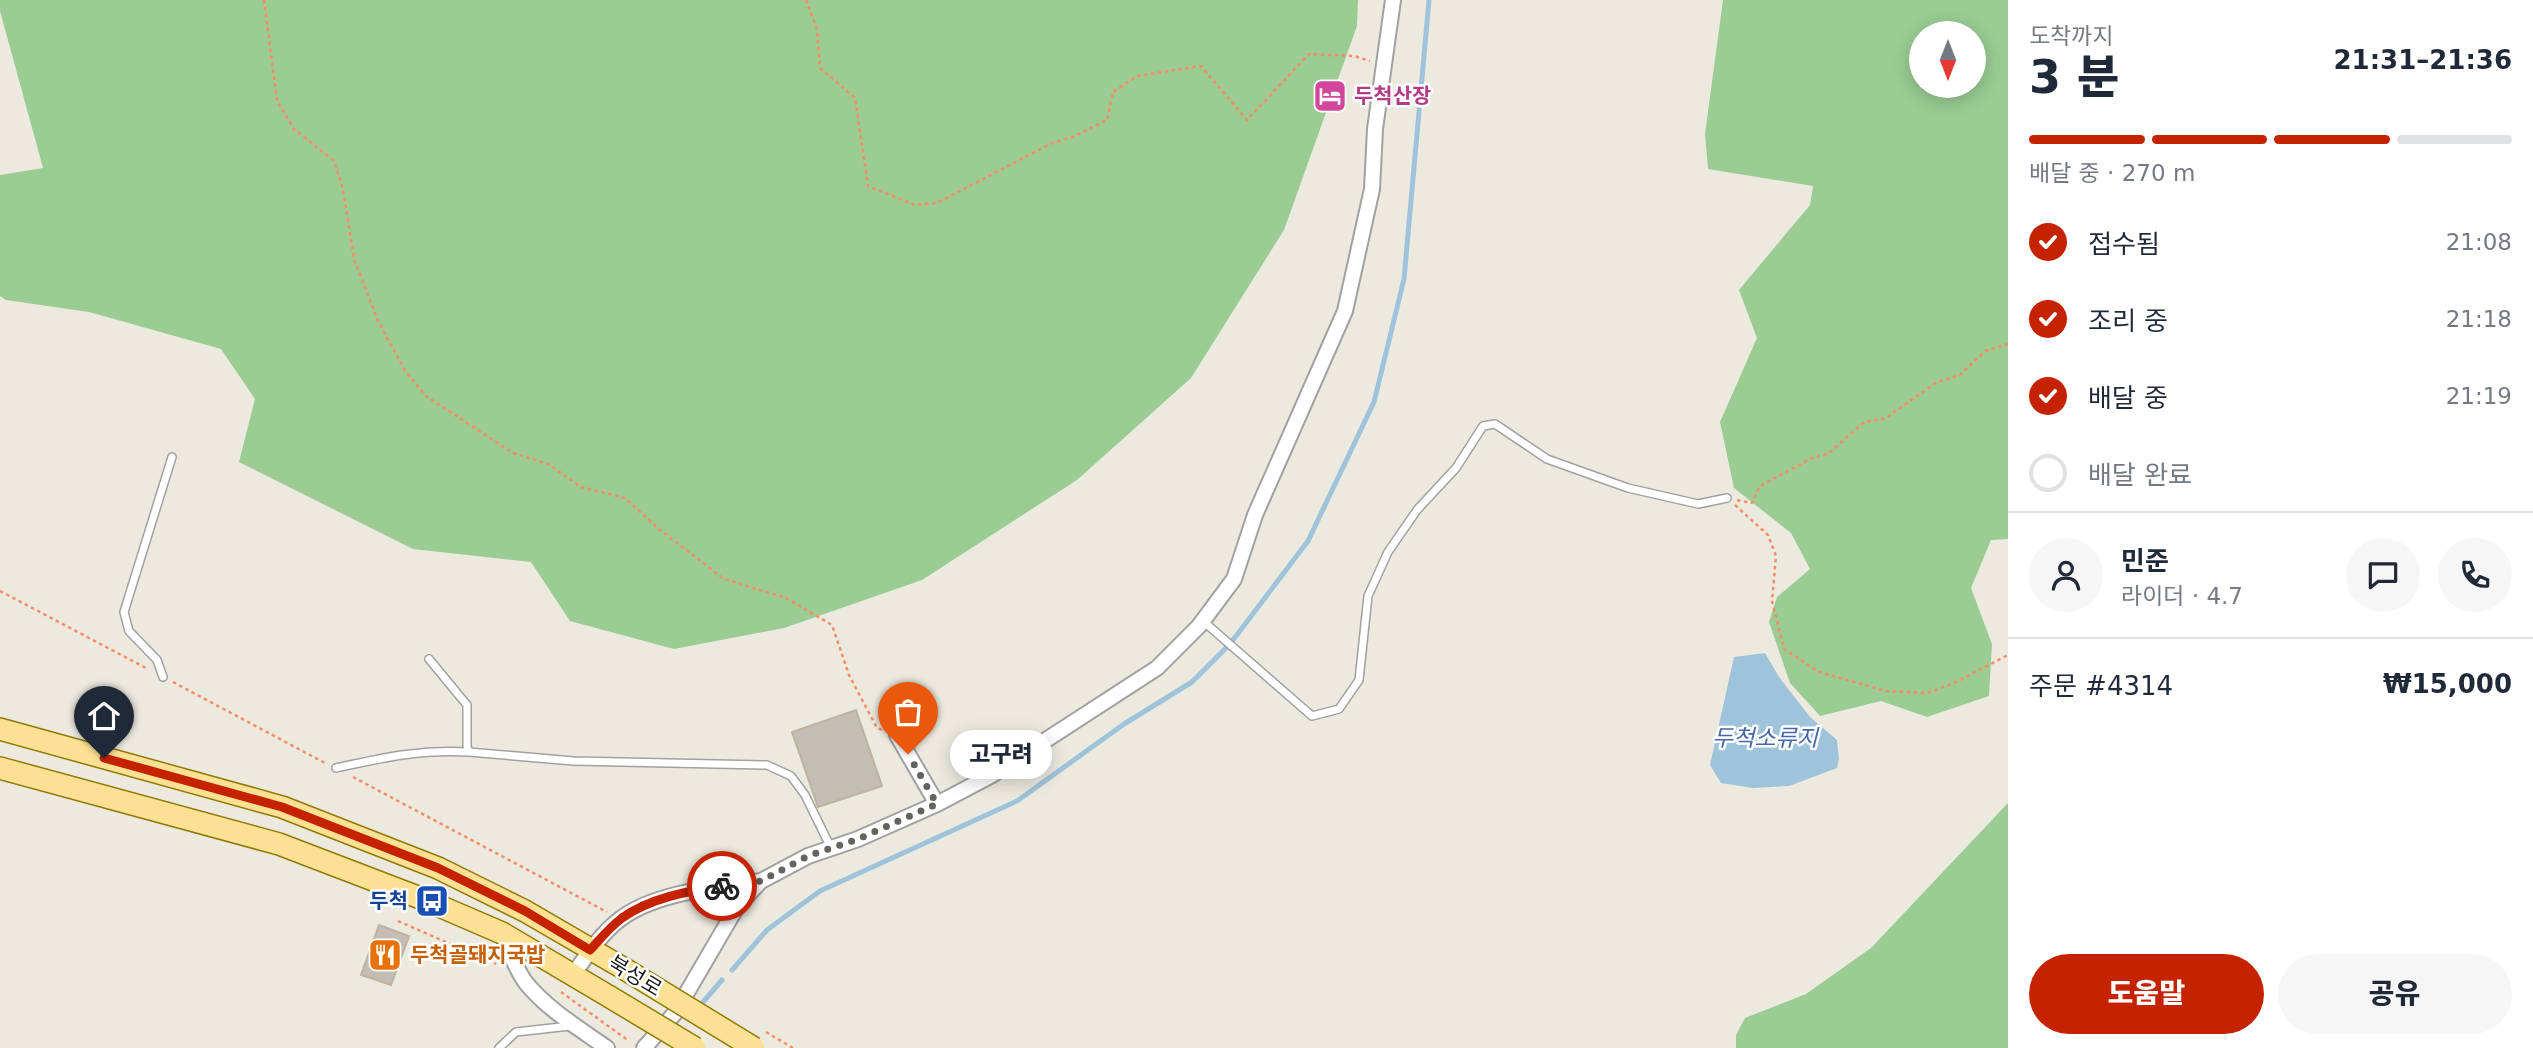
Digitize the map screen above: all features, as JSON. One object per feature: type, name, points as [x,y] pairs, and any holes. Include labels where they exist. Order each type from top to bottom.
[{"type":"main road","name":"북성로","points":[[0,729],[282,807],[438,868],[525,911],[754,1048]]},
{"type":"main road","name":"북성로","points":[[0,768],[279,844],[423,899],[502,933],[695,1048]]},
{"type":"street","points":[[644,1048],[675,1013],[738,905],[761,881],[808,856],[858,839],[937,804],[992,775],[1157,668],[1208,625],[1234,579],[1255,515],[1345,311],[1372,189],[1383,65],[1393,0]]},
{"type":"street","points":[[897,735],[937,804]]},
{"type":"street","points":[[573,975],[590,950],[620,919],[634,911],[686,891],[761,881]]},
{"type":"street","points":[[502,933],[517,970],[527,984],[574,1025],[607,1048]]},
{"type":"lane","points":[[1208,625],[1312,716],[1339,709],[1359,680],[1367,596],[1388,552],[1417,510],[1456,468],[1483,426],[1495,424],[1547,459],[1629,488],[1698,504],[1727,498]]},
{"type":"lane","points":[[163,677],[157,660],[128,631],[124,612],[172,457]]},
{"type":"lane","points":[[429,659],[467,705],[467,746],[470,752]]},
{"type":"lane","points":[[336,768],[428,750],[573,761],[767,765],[791,776],[805,795],[831,848]]},
{"type":"lane","points":[[499,1048],[516,1032],[574,1025]]},
{"type":"path","points":[[264,0],[277,101],[294,130],[334,161],[343,189],[354,259],[368,296],[405,371],[426,396],[513,453],[548,464],[581,488],[625,498],[660,530],[724,579],[786,598],[832,625],[849,675],[877,729],[897,735]]},
{"type":"path","points":[[806,0],[817,29],[820,68],[855,99],[868,186],[915,205],[937,203],[1052,144],[1108,120],[1113,92],[1137,76],[1201,66],[1247,120],[1309,54],[1354,56],[1383,65]]},
{"type":"path","points":[[1727,498],[1752,503],[1760,486],[1812,458],[1828,454],[1864,422],[1886,418],[1937,383],[1961,375],[1985,351],[2008,344]]},
{"type":"path","points":[[1727,498],[1768,535],[1776,556],[1772,601],[1784,649],[1819,672],[1886,691],[1927,693],[1954,683],[2008,654]]},
{"type":"path","points":[[0,591],[620,919]]},
{"type":"path","points":[[398,921],[488,961],[517,970]]},
{"type":"path","points":[[780,1040],[793,1048]]},
{"type":"green space","points":[[0,0],[1358,0],[1357,26],[1284,230],[1191,378],[1077,480],[922,580],[784,628],[674,649],[570,621],[531,562],[413,549],[239,462],[255,399],[221,349],[89,312],[6,300],[0,296],[0,175],[43,168],[0,11]]},
{"type":"green space","points":[[1723,0],[2008,0],[2008,539],[1991,540],[1971,588],[1992,644],[1989,696],[1927,717],[1881,701],[1820,716],[1790,683],[1769,622],[1777,597],[1810,569],[1791,533],[1734,488],[1720,422],[1757,338],[1739,290],[1810,205],[1813,186],[1708,169],[1705,134]]},
{"type":"green space","points":[[2008,803],[2008,1048],[1736,1048],[1736,1035],[1745,1018],[1806,994],[1871,948]]},
{"type":"water","name":"두척소류지","points":[[1765,653],[1779,677],[1810,717],[1837,740],[1837,768],[1789,786],[1753,788],[1721,783],[1710,765],[1734,657]]},
{"type":"building","points":[[856,710],[882,786],[818,807],[792,732]]},
{"type":"building","name":"두척골돼지국밥","points":[[379,925],[409,936],[391,985],[361,975]]},
{"type":"waterway","points":[[732,970],[767,930],[820,891],[1017,801],[1124,724],[1192,682],[1230,644],[1308,541],[1374,402],[1404,279],[1429,0]]},
{"type":"waterway","points":[[697,1009],[722,980]]},
{"type":"way so far","points":[[722,886],[761,881],[808,856],[858,839],[937,804],[908,754]]},
{"type":"place","name":"두척산장","points":[[1330,96]]},
{"type":"place","name":"고구려","points":[[908,754]]},
{"type":"place","name":"두척","points":[[432,901]]},
{"type":"place","name":"두척골돼지국밥","points":[[385,955]]},
{"type":"route","points":[[104,758],[282,807],[438,868],[525,911],[590,950],[620,919],[634,911],[686,891],[722,886]]}]
